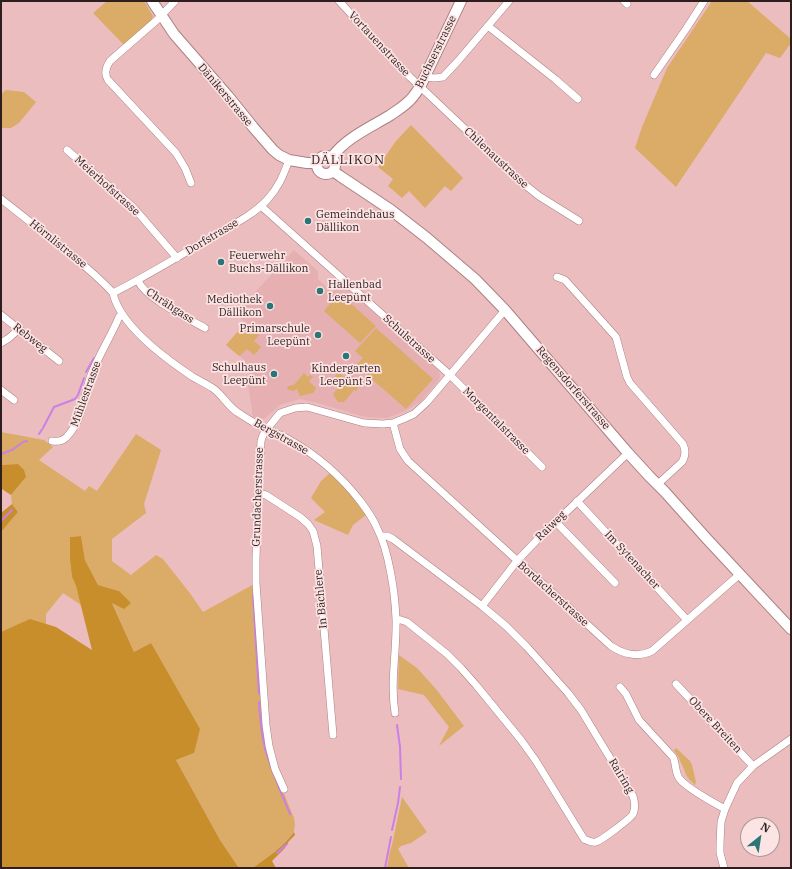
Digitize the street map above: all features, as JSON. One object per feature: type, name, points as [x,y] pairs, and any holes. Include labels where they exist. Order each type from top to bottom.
[{"type":"street","name":"Dänikerstrasse","points":[[152,1],[174,34],[228,96],[267,145],[279,155],[289,160],[316,163]]},
{"type":"street","points":[[175,1],[110,61],[107,67],[106,77],[176,153],[191,183]]},
{"type":"street","name":"Vortauenstrasse","points":[[340,1],[420,87]]},
{"type":"street","name":"Buchserstrasse","points":[[332,157],[344,143],[403,107],[412,98],[420,87],[462,1]]},
{"type":"street","points":[[424,77],[435,78],[443,76],[458,61],[509,1]]},
{"type":"street","points":[[654,76],[704,1]]},
{"type":"street","points":[[488,26],[578,99]]},
{"type":"street","name":"Chilenaustrasse","points":[[420,87],[528,188],[580,221]]},
{"type":"street","name":"Meierhofstrasse","points":[[67,150],[134,208],[177,258]]},
{"type":"street","points":[[329,155],[332,157],[335,163],[335,168],[333,171],[328,174],[322,173],[317,169],[316,163],[320,157],[329,155]]},
{"type":"street","name":"Dorfstrasse","points":[[114,292],[138,281],[261,206],[279,185],[289,160]]},
{"type":"street","name":"Regensdorferstrasse","points":[[333,171],[391,210],[427,238],[475,279],[505,310],[628,452],[791,629]]},
{"type":"street","name":"Hörnlistrasse","points":[[1,199],[114,292]]},
{"type":"street","name":"Schulstrasse","points":[[261,206],[450,375]]},
{"type":"street","points":[[557,276],[565,280],[616,337],[630,383],[683,444],[686,452],[684,459],[658,484]]},
{"type":"street","name":"Chrähgass","points":[[138,281],[144,290],[167,307],[205,328]]},
{"type":"street","name":"Bergstrasse","points":[[114,292],[122,314],[138,332],[168,360],[214,389],[237,412],[259,426],[302,447],[326,464],[352,490],[370,514],[381,536],[390,570],[396,619],[392,687],[395,713]]},
{"type":"street","name":"Grundacherstrasse","points":[[284,789],[275,769],[269,746],[266,725],[256,583],[258,493],[261,441],[263,435],[280,413],[295,408],[308,407],[364,423],[375,424],[393,423],[414,414],[427,402],[505,310]]},
{"type":"street","name":"Mühlestrasse","points":[[52,441],[58,442],[63,440],[67,437],[75,425],[79,417],[90,377],[119,316],[122,314]]},
{"type":"street","name":"Rebweg","points":[[1,315],[59,361]]},
{"type":"street","points":[[1,343],[19,330]]},
{"type":"street","name":"Morgentalstrasse","points":[[450,375],[542,467]]},
{"type":"street","points":[[1,390],[14,400]]},
{"type":"street","name":"Bordacherstrasse","points":[[393,423],[400,449],[408,461],[618,651],[630,655],[643,654],[652,651],[740,574]]},
{"type":"street","name":"Raiweg","points":[[482,606],[517,561],[555,521],[559,519],[628,452]]},
{"type":"street","name":"In Bächlere","points":[[258,493],[266,495],[300,517],[313,531],[317,546],[333,735]]},
{"type":"street","name":"Im Sytenacher","points":[[577,501],[687,620]]},
{"type":"street","points":[[555,521],[615,583]]},
{"type":"street","name":"Rairing","points":[[381,536],[387,536],[393,539],[497,618],[515,635],[568,693],[581,710],[633,796],[635,808],[631,817],[599,840],[589,842],[583,837],[540,767],[521,740],[476,685],[447,654],[407,622],[396,619]]},
{"type":"street","name":"Obere Breiten","points":[[676,684],[753,766]]},
{"type":"street","points":[[620,686],[626,694],[639,720],[673,757],[677,775],[680,779],[724,809]]},
{"type":"street","points":[[724,868],[720,853],[720,838],[724,809],[737,784],[753,766],[791,739]]},
{"type":"shaded area","points":[[107,1],[144,1],[153,16],[151,21],[124,45],[93,13]]},
{"type":"shaded area","points":[[712,1],[747,1],[791,39],[791,43],[780,58],[766,53],[676,187],[635,148],[642,127],[667,68]]},
{"type":"shaded area","points":[[6,90],[24,92],[36,102],[19,123],[11,128],[1,128],[1,94]]},
{"type":"shaded area","points":[[411,125],[463,178],[451,191],[445,186],[425,208],[409,191],[402,198],[388,186],[393,179],[378,167],[396,141]]},
{"type":"shaded area","name":"Primarschule Leepünt","points":[[294,250],[318,271],[318,279],[332,292],[340,283],[436,368],[440,376],[438,381],[420,402],[405,411],[387,418],[365,417],[300,399],[280,405],[265,418],[260,420],[253,417],[248,384],[250,369],[243,359],[227,346],[246,324],[236,313]]},
{"type":"shaded area","points":[[339,293],[376,326],[360,343],[324,311]]},
{"type":"shaded area","points":[[245,323],[259,335],[254,341],[261,347],[254,355],[247,349],[239,356],[226,345]]},
{"type":"shaded area","points":[[376,328],[433,379],[406,409],[356,365],[363,358],[355,351]]},
{"type":"shaded area","points":[[339,372],[346,379],[350,374],[362,384],[356,391],[354,390],[344,402],[338,402],[333,394],[342,383],[335,376]]},
{"type":"shaded area","points":[[304,373],[308,377],[310,375],[313,377],[309,381],[316,388],[313,393],[300,396],[297,389],[293,391],[287,389],[288,386],[294,385]]},
{"type":"shaded area","points":[[1,432],[44,440],[53,447],[39,460],[85,491],[89,486],[97,491],[136,434],[161,450],[144,504],[146,513],[112,539],[112,561],[131,575],[156,555],[163,559],[203,612],[256,583],[266,725],[283,791],[295,824],[294,831],[288,839],[270,856],[255,867],[239,868],[220,840],[176,760],[194,753],[151,643],[134,652],[112,602],[119,591],[98,585],[85,560],[81,536],[70,537],[70,560],[72,577],[81,605],[63,593],[46,614],[46,625],[30,620],[1,632],[1,532],[18,512],[12,504],[11,495],[26,477],[18,464],[1,465]]},
{"type":"shaded area","points":[[18,464],[24,470],[26,477],[11,495],[2,489],[1,490],[1,465]]},
{"type":"shaded area","points":[[330,473],[349,493],[366,515],[353,525],[348,535],[314,520],[325,512],[311,498],[321,481]]},
{"type":"shaded area","points":[[12,504],[18,512],[1,532],[1,513]]},
{"type":"shaded area","points":[[81,536],[85,560],[98,585],[119,591],[131,603],[124,609],[112,603],[134,652],[151,643],[200,729],[194,753],[176,760],[220,840],[239,868],[1,868],[1,632],[30,619],[56,627],[92,650],[76,586],[72,577],[70,560],[70,537]]},
{"type":"shaded area","points":[[399,655],[417,668],[436,689],[464,726],[439,746],[449,727],[424,695],[398,689]]},
{"type":"shaded area","points":[[676,748],[690,761],[696,782],[695,785],[686,776],[674,750]]},
{"type":"shaded area","points":[[402,797],[427,832],[411,843],[401,846],[398,849],[409,868],[387,868],[390,851]]},
{"type":"shaded area","points":[[294,832],[295,835],[272,861],[276,868],[253,868],[270,856]]},
{"type":"waterway","points":[[86,372],[94,358]]},
{"type":"waterway","points":[[39,434],[54,407],[75,399],[84,378]]},
{"type":"waterway","points":[[1,454],[12,450],[23,442],[27,441]]},
{"type":"waterway","points":[[1,521],[12,510]]},
{"type":"waterway","points":[[253,595],[259,694]]},
{"type":"waterway","points":[[259,702],[262,731],[267,757],[290,814]]},
{"type":"waterway","points":[[397,725],[400,747],[401,779]]},
{"type":"waterway","points":[[392,830],[400,787]]},
{"type":"waterway","points":[[385,868],[391,837]]},
{"type":"waterway","points":[[277,853],[287,844]]},
{"type":"place","name":"Gemeindehaus Dällikon","points":[[308,221]]},
{"type":"place","name":"Feuerwehr Buchs-Dällikon","points":[[221,262]]},
{"type":"place","name":"Hallenbad Leepünt","points":[[320,291]]},
{"type":"place","name":"Mediothek Dällikon","points":[[270,306]]},
{"type":"place","name":"Primarschule Leepünt","points":[[318,335]]},
{"type":"place","name":"Kindergarten Leepünt 5","points":[[346,356]]},
{"type":"place","name":"Schulhaus Leepünt","points":[[274,374]]},
{"type":"district","name":"DÄLLIKON","points":[[348,160]]}]
